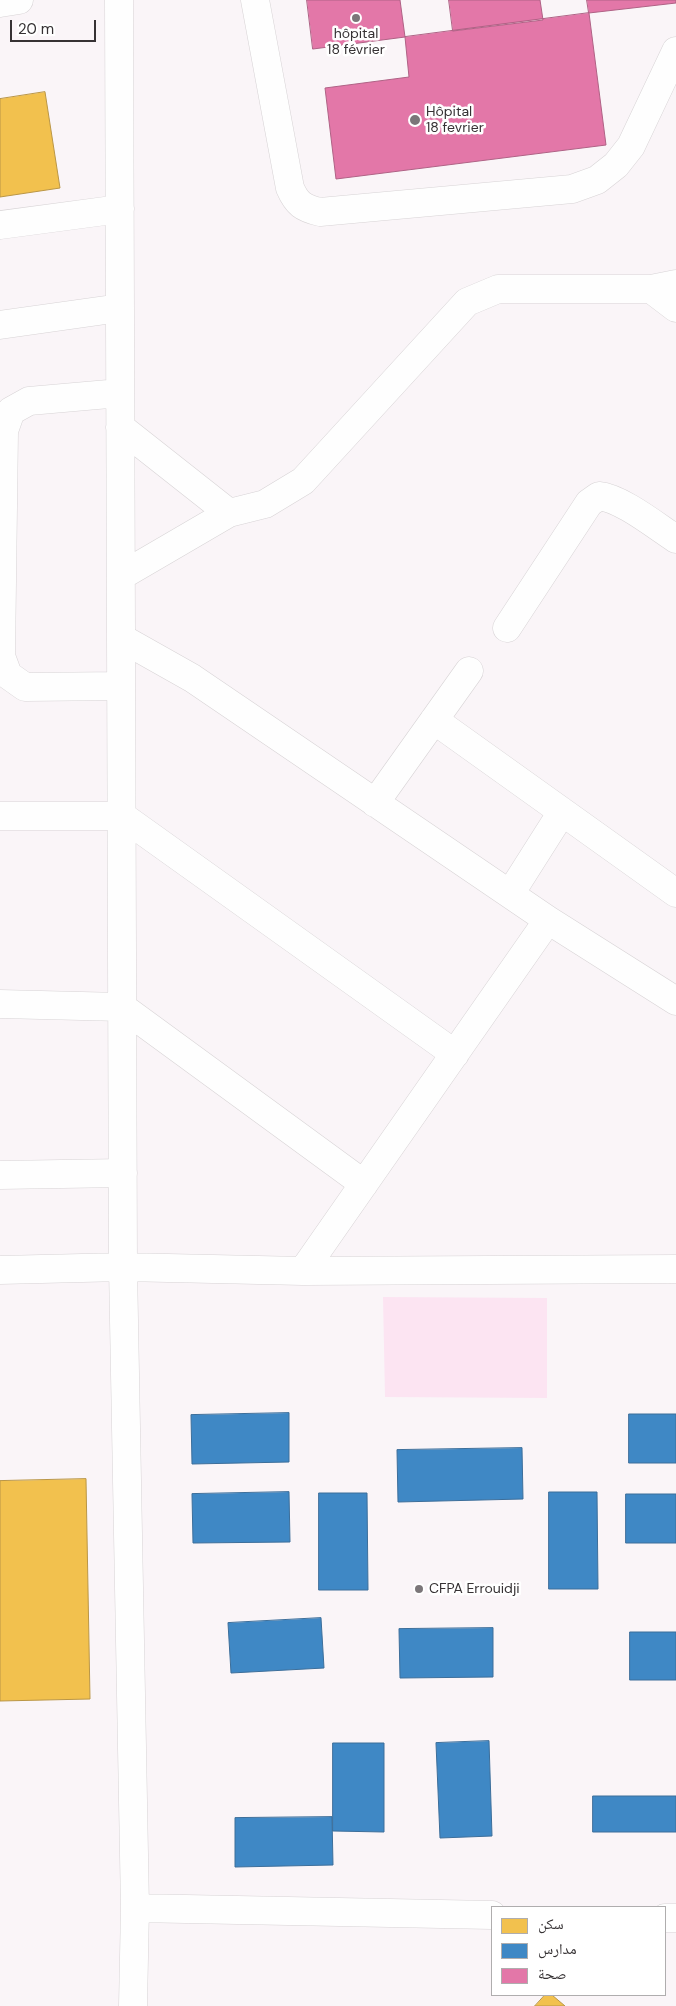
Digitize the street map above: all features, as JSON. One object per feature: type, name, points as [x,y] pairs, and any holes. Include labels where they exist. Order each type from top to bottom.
[{"type":"street","points":[[0,3],[19,0]]},
{"type":"street","points":[[119,0],[123,1267],[135,1908],[133,2006]]},
{"type":"street","points":[[255,0],[290,188],[295,200],[306,209],[320,212],[572,188],[597,180],[616,165],[630,146],[676,51]]},
{"type":"street","points":[[0,225],[120,209]]},
{"type":"street","points":[[121,576],[229,513],[265,504],[303,481],[467,302],[498,289],[663,287],[676,308]]},
{"type":"street","points":[[0,325],[120,308]]},
{"type":"street","points":[[120,394],[29,401],[11,411],[4,431],[1,656],[8,675],[25,687],[121,686]]},
{"type":"street","points":[[120,427],[229,513]]},
{"type":"street","points":[[507,628],[589,503],[599,496],[608,497],[619,502],[676,539]]},
{"type":"street","points":[[121,638],[192,678],[548,920],[676,1001]]},
{"type":"street","points":[[375,803],[469,671]]},
{"type":"street","points":[[434,720],[676,893]]},
{"type":"street","points":[[510,894],[562,812]]},
{"type":"street","points":[[0,816],[122,816],[454,1054]]},
{"type":"street","points":[[303,1270],[548,920]]},
{"type":"street","points":[[0,1004],[122,1007],[364,1184]]},
{"type":"street","points":[[0,1175],[123,1173]]},
{"type":"street","points":[[0,1270],[123,1267],[303,1270],[676,1269]]},
{"type":"street","points":[[135,1908],[491,1915]]},
{"type":"shaded area","points":[[383,1297],[547,1298],[547,1398],[385,1397]]},
{"type":"building: سكن","points":[[45,92],[60,188],[0,197],[0,99]]},
{"type":"building: سكن","points":[[86,1479],[90,1699],[0,1701],[0,1481]]},
{"type":"building: سكن","points":[[544,1996],[553,1996],[565,2006],[535,2006]]},
{"type":"building: مدارس","points":[[289,1413],[289,1462],[192,1464],[191,1415]]},
{"type":"building: مدارس","points":[[629,1414],[676,1414],[676,1463],[629,1463]]},
{"type":"building: مدارس","points":[[522,1448],[523,1499],[398,1502],[397,1450]]},
{"type":"building: مدارس","points":[[289,1492],[290,1542],[193,1543],[192,1494]]},
{"type":"building: مدارس","points":[[549,1492],[597,1492],[598,1589],[549,1589]]},
{"type":"building: مدارس","points":[[319,1493],[367,1493],[368,1590],[319,1590]]},
{"type":"building: مدارس","points":[[626,1494],[676,1494],[676,1543],[626,1543]]},
{"type":"building: مدارس","points":[[321,1618],[324,1668],[231,1673],[228,1623]]},
{"type":"building: مدارس","points":[[493,1628],[493,1677],[400,1678],[399,1629]]},
{"type":"building: مدارس","points":[[630,1632],[676,1632],[676,1680],[630,1680]]},
{"type":"building: مدارس","points":[[489,1741],[492,1836],[440,1838],[436,1743]]},
{"type":"building: مدارس","points":[[333,1743],[384,1743],[384,1832],[333,1831]]},
{"type":"building: مدارس","points":[[593,1796],[676,1796],[676,1832],[593,1832]]},
{"type":"building: مدارس","points":[[332,1817],[333,1865],[235,1867],[235,1818]]},
{"type":"building: صحة","name":"hôpital 18 février","points":[[307,0],[400,0],[405,37],[313,49]]},
{"type":"building: صحة","points":[[449,0],[540,0],[543,20],[453,31]]},
{"type":"building: صحة","points":[[587,0],[676,0],[676,3],[589,13]]},
{"type":"building: صحة","points":[[589,13],[606,145],[336,179],[325,88],[409,77],[405,37]]},
{"type":"place","name":"hôpital 18 février","points":[[356,18]]},
{"type":"place","name":"Hôpital 18 fevrier","points":[[415,120]]},
{"type":"place","name":"CFPA Errouidji","points":[[419,1589]]}]
